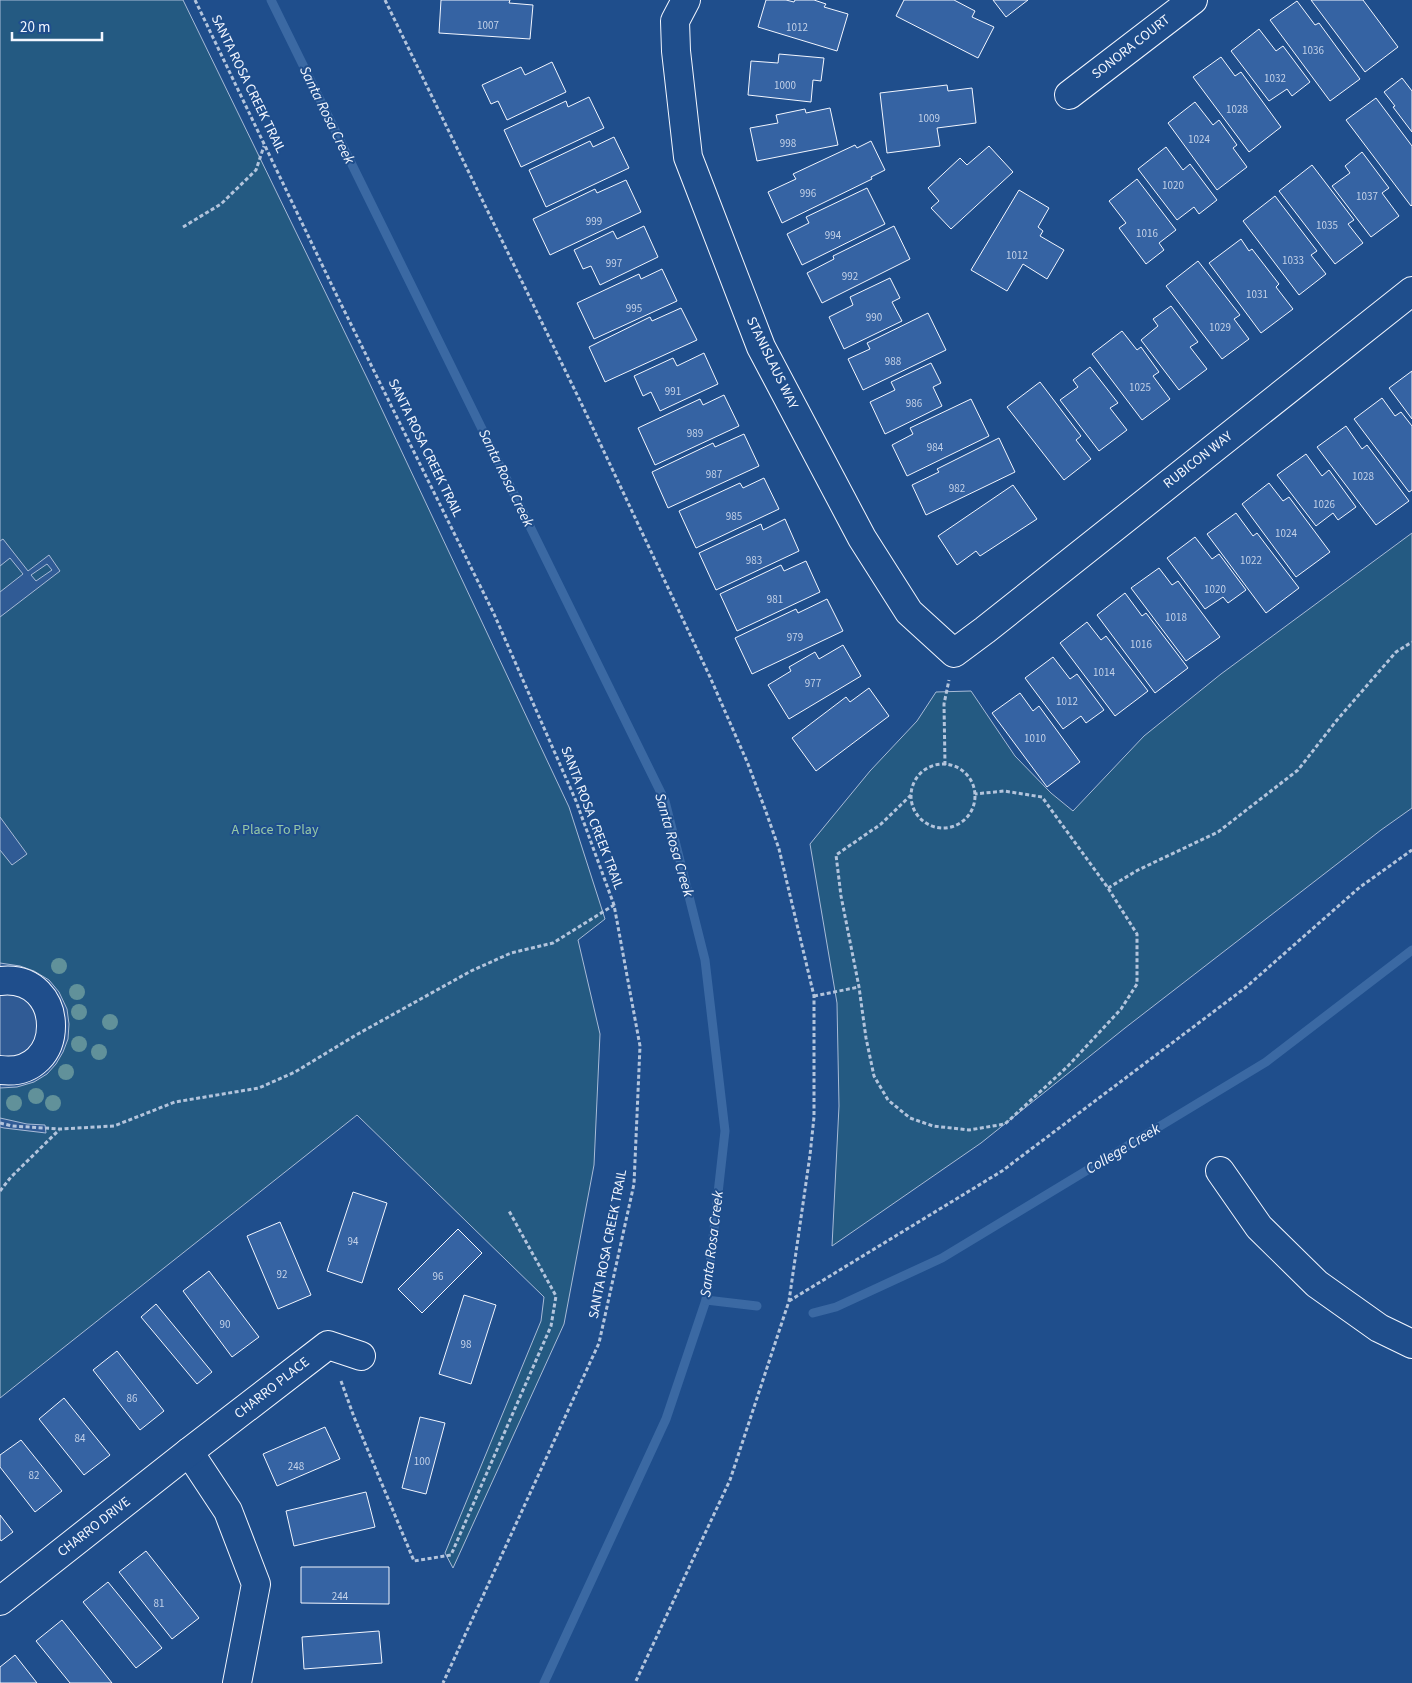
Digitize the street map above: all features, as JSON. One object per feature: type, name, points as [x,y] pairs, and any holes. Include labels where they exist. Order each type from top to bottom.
[{"type":"street","name":"STANISLAUS WAY","points":[[686,0],[675,22],[676,51],[688,158],[761,347],[867,546],[909,612],[954,653]]},
{"type":"street","name":"SONORA COURT","points":[[1069,95],[1193,0]]},
{"type":"street","name":"RUBICON WAY","points":[[954,653],[1412,291]]},
{"type":"street","points":[[0,981],[9,980],[24,984],[37,992],[47,1004],[52,1019],[51,1035],[46,1049],[36,1061],[23,1068],[9,1072],[0,1070]]},
{"type":"street","points":[[1220,1171],[1260,1227],[1317,1284],[1379,1328],[1412,1344]]},
{"type":"street","points":[[328,1345],[361,1356]]},
{"type":"street","name":"CHARRO PLACE","points":[[188,1452],[328,1345]]},
{"type":"street","points":[[188,1452],[228,1511],[256,1584],[237,1683]]},
{"type":"street","name":"CHARRO DRIVE","points":[[0,1601],[188,1452]]},
{"type":"path","name":"SANTA ROSA CREEK TRAIL","points":[[195,0],[494,614],[576,801],[614,905],[640,1046],[634,1184],[600,1344],[443,1683]]},
{"type":"path","points":[[385,0],[583,407],[710,677],[748,764],[779,849],[814,996],[813,1126],[789,1301],[730,1480],[634,1683]]},
{"type":"path","points":[[182,227],[221,204],[256,170],[265,145]]},
{"type":"path","points":[[1108,888],[1138,870],[1218,832],[1298,770],[1337,720],[1396,652],[1412,642]]},
{"type":"path","points":[[945,765],[944,704],[954,653]]},
{"type":"path","points":[[945,765],[958,769],[966,775],[972,784],[974,805],[962,822],[942,829],[922,821],[915,813],[911,803],[911,795],[914,782],[920,774],[928,768],[945,765]]},
{"type":"path","points":[[911,795],[881,824],[836,855],[841,896],[874,1076],[888,1100],[910,1118],[933,1126],[969,1130],[1005,1124],[1067,1067],[1121,1009],[1137,984],[1137,934],[1108,888],[1042,798],[1004,791],[974,794]]},
{"type":"path","points":[[789,1301],[1002,1171],[1245,988],[1360,888],[1412,850]]},
{"type":"path","points":[[0,1123],[12,1126],[60,1129],[114,1126],[175,1102],[259,1088],[295,1072],[356,1035],[471,971],[512,953],[553,943],[614,905]]},
{"type":"path","points":[[814,996],[859,987]]},
{"type":"path","points":[[0,1190],[11,1176],[60,1129]]},
{"type":"path","points":[[328,1345],[354,1418],[414,1561],[451,1555],[551,1326],[556,1296],[510,1211]]},
{"type":"green space","name":"A Place To Play","points":[[0,0],[183,0],[368,380],[569,807],[605,919],[578,940],[600,1034],[594,1165],[564,1324],[453,1568],[445,1553],[541,1321],[544,1297],[357,1115],[0,1398]]},
{"type":"green space","points":[[1412,533],[1412,808],[1125,1028],[981,1143],[832,1246],[839,1106],[837,1003],[810,844],[870,771],[917,721],[936,692],[971,691],[1015,756],[1051,793],[1073,811],[1144,736],[1221,674]]},
{"type":"shaded area","points":[[3,539],[28,571],[49,555],[60,571],[0,617],[0,592],[23,574],[10,558],[0,566],[0,541]],"holes":[[[47,564],[52,570],[36,581],[31,575]]]},
{"type":"shaded area","points":[[0,817],[27,854],[12,865],[0,850]]},
{"type":"shaded area","points":[[0,963],[20,966],[34,971],[49,980],[59,992],[67,1009],[68,1039],[56,1064],[47,1074],[34,1082],[17,1087],[0,1088]]},
{"type":"shaded area","points":[[0,1118],[27,1124],[45,1125],[46,1133],[0,1127]]},
{"type":"building","points":[[441,0],[510,0],[509,3],[533,5],[530,39],[439,33]]},
{"type":"building","points":[[766,0],[794,2],[795,0],[814,0],[826,4],[824,7],[848,14],[837,51],[758,27]]},
{"type":"building","points":[[904,0],[954,0],[975,11],[972,17],[994,27],[978,58],[896,16]]},
{"type":"building","points":[[993,0],[1028,0],[1006,17]]},
{"type":"building","points":[[1311,0],[1363,0],[1398,47],[1365,72]]},
{"type":"building","points":[[1297,1],[1315,25],[1319,23],[1360,79],[1330,101],[1270,20]]},
{"type":"building","points":[[1259,29],[1276,51],[1283,46],[1310,82],[1292,96],[1287,89],[1269,101],[1231,51]]},
{"type":"building","points":[[779,54],[824,58],[821,81],[813,80],[811,102],[748,95],[751,61],[778,63]]},
{"type":"building","points":[[1221,57],[1235,76],[1241,72],[1281,127],[1249,152],[1193,77]]},
{"type":"building","points":[[552,62],[566,92],[507,120],[498,101],[491,104],[482,85],[521,67],[525,75]]},
{"type":"building","points":[[1402,78],[1412,91],[1412,132],[1384,92]]},
{"type":"building","points":[[947,85],[948,91],[972,88],[976,123],[937,128],[940,146],[887,153],[880,93]]},
{"type":"building","points":[[589,97],[604,128],[521,167],[504,130],[566,101],[568,107]]},
{"type":"building","points":[[1376,98],[1412,146],[1411,206],[1346,120]]},
{"type":"building","points":[[1195,102],[1213,125],[1219,120],[1237,145],[1233,148],[1247,167],[1217,190],[1168,123]]},
{"type":"building","points":[[830,108],[838,145],[757,161],[750,128],[778,123],[776,115],[805,109],[806,113]]},
{"type":"building","points":[[614,137],[629,168],[546,207],[529,170],[590,141],[593,147]]},
{"type":"building","points":[[871,141],[885,170],[871,177],[872,179],[782,223],[768,192],[796,179],[793,174],[855,145],[857,148]]},
{"type":"building","points":[[989,146],[1013,172],[951,229],[931,208],[939,201],[928,188],[960,158],[967,165]]},
{"type":"building","points":[[1166,147],[1183,170],[1190,164],[1217,200],[1199,214],[1194,207],[1177,220],[1138,169]]},
{"type":"building","points":[[1362,152],[1389,188],[1382,193],[1399,216],[1371,237],[1332,186],[1350,173],[1345,166]]},
{"type":"building","points":[[1312,165],[1354,220],[1348,224],[1363,243],[1335,264],[1279,191]]},
{"type":"building","points":[[1137,179],[1176,230],[1159,243],[1164,250],[1146,264],[1119,228],[1126,223],[1109,201]]},
{"type":"building","points":[[626,180],[641,212],[550,255],[533,219],[595,189],[597,193]]},
{"type":"building","points":[[867,188],[885,224],[802,265],[787,234],[809,223],[806,217]]},
{"type":"building","points":[[1019,190],[1049,208],[1038,227],[1043,231],[1040,236],[1064,250],[1047,279],[1023,264],[1007,291],[971,270]]},
{"type":"building","points":[[1275,196],[1317,251],[1311,255],[1326,274],[1299,295],[1243,221]]},
{"type":"building","points":[[644,226],[658,257],[600,285],[591,266],[583,269],[574,250],[613,231],[617,239]]},
{"type":"building","points":[[894,226],[910,259],[822,303],[807,273],[834,259],[833,256]]},
{"type":"building","points":[[1241,239],[1249,251],[1252,249],[1279,284],[1276,287],[1293,309],[1261,333],[1209,263]]},
{"type":"building","points":[[1198,261],[1240,315],[1234,319],[1249,339],[1222,359],[1166,286]]},
{"type":"building","points":[[662,269],[677,301],[594,339],[577,303],[639,274],[641,279]]},
{"type":"building","points":[[890,278],[900,298],[892,302],[902,321],[844,349],[829,317],[853,305],[850,297]]},
{"type":"building","points":[[1171,306],[1198,342],[1190,347],[1207,369],[1179,390],[1141,340],[1158,326],[1153,319]]},
{"type":"building","points":[[681,308],[697,340],[605,382],[589,347],[650,317],[652,321]]},
{"type":"building","points":[[928,313],[946,350],[863,390],[848,359],[870,349],[867,343]]},
{"type":"building","points":[[1122,331],[1137,350],[1141,347],[1159,372],[1153,376],[1170,399],[1142,420],[1092,354]]},
{"type":"building","points":[[704,353],[718,384],[660,411],[651,392],[643,396],[634,376],[673,358],[677,366]]},
{"type":"building","points":[[931,363],[941,383],[933,387],[942,406],[885,434],[870,402],[895,390],[891,382]]},
{"type":"building","points":[[1090,367],[1118,403],[1110,408],[1127,430],[1099,451],[1060,400],[1078,387],[1073,380]]},
{"type":"building","points":[[1412,371],[1412,419],[1389,388]]},
{"type":"building","points":[[1040,382],[1081,436],[1076,440],[1091,459],[1064,480],[1007,407]]},
{"type":"building","points":[[724,395],[739,426],[655,465],[638,428],[700,399],[703,405]]},
{"type":"building","points":[[1382,398],[1395,416],[1401,412],[1412,426],[1412,490],[1409,492],[1354,419]]},
{"type":"building","points":[[971,399],[989,436],[907,476],[892,445],[913,434],[910,428]]},
{"type":"building","points":[[1346,426],[1362,449],[1367,445],[1409,501],[1376,525],[1317,447]]},
{"type":"building","points":[[744,434],[759,466],[668,508],[652,472],[713,443],[715,447]]},
{"type":"building","points":[[999,438],[1015,472],[926,515],[912,485],[939,472],[937,469]]},
{"type":"building","points":[[1306,454],[1322,476],[1329,470],[1356,507],[1338,520],[1333,513],[1316,526],[1277,475]]},
{"type":"building","points":[[764,478],[779,509],[696,548],[679,511],[740,483],[743,488]]},
{"type":"building","points":[[1269,483],[1283,501],[1289,497],[1330,552],[1296,577],[1242,504]]},
{"type":"building","points":[[1013,485],[1037,519],[980,556],[976,551],[957,565],[938,536]]},
{"type":"building","points":[[1236,513],[1253,536],[1257,533],[1299,588],[1266,613],[1207,534]]},
{"type":"building","points":[[785,519],[799,551],[716,590],[699,553],[761,524],[763,530]]},
{"type":"building","points":[[1195,537],[1212,559],[1219,554],[1246,590],[1228,603],[1223,597],[1205,609],[1167,558]]},
{"type":"building","points":[[806,561],[820,592],[737,631],[720,594],[781,565],[784,571]]},
{"type":"building","points":[[1159,568],[1172,585],[1178,581],[1220,637],[1186,661],[1131,588]]},
{"type":"building","points":[[1125,593],[1142,616],[1146,613],[1188,668],[1155,693],[1097,615]]},
{"type":"building","points":[[827,599],[843,631],[752,674],[735,638],[796,609],[798,613]]},
{"type":"building","points":[[1087,622],[1101,640],[1106,636],[1148,691],[1115,716],[1060,643]]},
{"type":"building","points":[[843,645],[861,676],[789,719],[768,685],[791,671],[789,667],[815,652],[819,659]]},
{"type":"building","points":[[1053,657],[1070,679],[1077,674],[1104,710],[1086,723],[1081,716],[1063,729],[1025,678]]},
{"type":"building","points":[[869,688],[889,716],[816,771],[792,738],[846,697],[850,702]]},
{"type":"building","points":[[1020,693],[1033,711],[1039,706],[1080,762],[1047,787],[992,713]]},
{"type":"building","points":[[353,1192],[387,1203],[362,1283],[327,1271]]},
{"type":"building","points":[[280,1222],[311,1295],[278,1309],[247,1236]]},
{"type":"building","points":[[458,1229],[482,1253],[422,1313],[398,1289]]},
{"type":"building","points":[[209,1271],[259,1337],[232,1357],[183,1291]]},
{"type":"building","points":[[464,1295],[496,1305],[471,1384],[439,1374]]},
{"type":"building","points":[[156,1304],[212,1372],[197,1384],[141,1317]]},
{"type":"building","points":[[117,1351],[164,1411],[140,1430],[93,1370]]},
{"type":"building","points":[[64,1398],[110,1455],[84,1475],[39,1419]]},
{"type":"building","points":[[420,1417],[445,1423],[426,1494],[402,1488]]},
{"type":"building","points":[[325,1427],[340,1459],[277,1486],[263,1454]]},
{"type":"building","points":[[21,1440],[62,1491],[35,1512],[0,1467],[0,1455]]},
{"type":"building","points":[[366,1492],[375,1527],[294,1546],[286,1511]]},
{"type":"building","points":[[0,1515],[13,1532],[1,1541],[0,1539]]},
{"type":"building","points":[[146,1551],[199,1618],[172,1639],[119,1572]]},
{"type":"building","points":[[301,1567],[389,1567],[389,1604],[301,1603]]},
{"type":"building","points":[[108,1582],[162,1648],[136,1668],[83,1602]]},
{"type":"building","points":[[62,1620],[112,1683],[70,1683],[36,1641]]},
{"type":"building","points":[[379,1631],[382,1663],[304,1669],[302,1637]]},
{"type":"building","points":[[15,1655],[37,1683],[0,1683],[0,1667]]},
{"type":"waterway","name":"Santa Rosa Creek","points":[[271,0],[665,801],[705,960],[725,1131],[706,1300],[666,1419],[544,1683]]},
{"type":"waterway","name":"College Creek","points":[[813,1313],[836,1307],[942,1258],[1266,1062],[1412,950]]},
{"type":"waterway","name":"College Creek","points":[[706,1300],[757,1306]]}]
